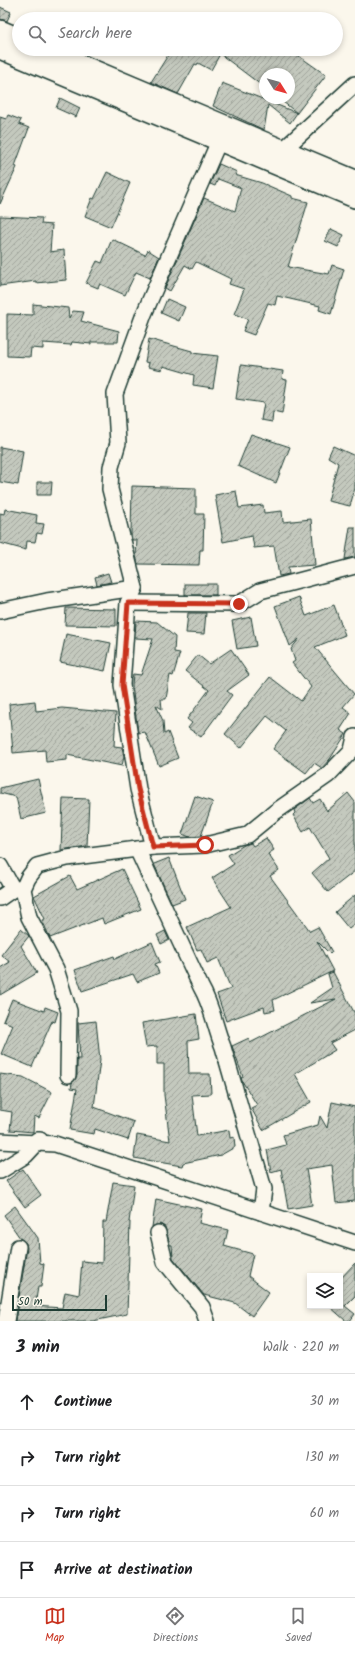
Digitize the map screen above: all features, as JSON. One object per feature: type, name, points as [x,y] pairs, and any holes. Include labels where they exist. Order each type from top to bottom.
[{"type":"street","points":[[0,30],[12,35]]},
{"type":"street","points":[[0,49],[12,54]]},
{"type":"street","points":[[17,56],[355,198]]},
{"type":"street","points":[[61,56],[355,180]]},
{"type":"street","points":[[283,150],[355,84]]},
{"type":"street","points":[[153,847],[138,789],[122,685],[128,603],[135,588],[110,489],[111,467],[118,443],[115,394],[144,314],[219,141]]},
{"type":"street","points":[[128,603],[239,604],[260,591],[355,566]]},
{"type":"street","points":[[0,611],[47,601],[135,588]]},
{"type":"street","points":[[0,898],[18,889],[37,866],[67,858],[153,847],[205,845],[247,835],[275,812],[328,774],[352,750],[355,738]]},
{"type":"street","points":[[137,849],[201,987],[210,1003],[215,1026],[223,1047],[264,1189],[261,1212]]},
{"type":"street","points":[[0,866],[18,889],[29,917],[56,969],[69,1011],[68,1075]]},
{"type":"street","points":[[0,1171],[26,1155],[40,1140],[3,1141]]},
{"type":"street","points":[[3,1141],[54,1144],[355,1243]]},
{"type":"street","points":[[158,1233],[165,1262],[202,1307],[207,1321]]},
{"type":"street","points":[[6,1321],[18,1247]]},
{"type":"building","points":[[0,7],[11,12],[7,21],[0,19]]},
{"type":"building","points":[[167,56],[219,56],[211,70],[198,63],[197,65],[195,64],[178,94],[151,82]]},
{"type":"building","points":[[223,56],[299,56],[326,75],[297,113],[286,104],[295,104],[295,68],[259,68],[259,83]]},
{"type":"building","points":[[222,83],[259,98],[259,104],[274,104],[297,113],[290,123],[268,105],[264,130],[213,106]]},
{"type":"building","points":[[60,98],[80,108],[76,117],[56,108]]},
{"type":"building","points":[[8,115],[21,120],[19,124],[29,128],[15,166],[17,167],[0,204],[0,117],[6,119]]},
{"type":"building","points":[[219,164],[237,172],[235,175],[262,183],[292,196],[292,198],[308,202],[288,267],[329,274],[332,265],[344,269],[331,314],[319,310],[320,306],[277,296],[275,305],[268,303],[254,335],[243,331],[248,319],[234,314],[244,289],[229,284],[231,279],[196,262],[192,269],[185,265],[170,291],[165,288],[204,198],[235,211],[241,188],[218,179],[215,186],[210,184]]},
{"type":"building","points":[[107,172],[130,183],[111,227],[85,216],[92,198],[94,199]]},
{"type":"building","points":[[0,216],[42,218],[41,224],[52,225],[50,252],[64,250],[66,280],[36,283],[36,281],[0,286]]},
{"type":"building","points":[[331,229],[344,235],[338,247],[325,241]]},
{"type":"building","points":[[112,239],[145,255],[148,250],[159,257],[150,278],[136,272],[125,295],[100,284],[98,288],[86,283],[97,261],[102,263]]},
{"type":"building","points":[[167,299],[185,307],[179,321],[161,313]]},
{"type":"building","points":[[33,304],[68,308],[69,318],[73,311],[84,312],[81,321],[119,331],[118,342],[91,342],[91,344],[72,342],[71,345],[43,343],[43,349],[31,348],[30,357],[7,356],[7,314],[33,315]]},
{"type":"building","points":[[149,339],[192,351],[192,353],[218,356],[213,388],[193,385],[194,375],[163,366],[162,370],[148,367],[149,363],[145,362]]},
{"type":"building","points":[[241,365],[283,371],[282,379],[287,380],[282,414],[273,412],[272,422],[261,420],[264,403],[236,399]]},
{"type":"building","points":[[251,434],[290,447],[276,483],[238,466]]},
{"type":"building","points":[[333,446],[355,456],[355,488],[350,506],[328,501],[338,463],[328,457]]},
{"type":"building","points":[[0,447],[23,451],[18,485],[0,482]]},
{"type":"building","points":[[37,482],[52,482],[51,495],[37,495]]},
{"type":"building","points":[[132,486],[196,488],[196,514],[204,514],[203,550],[200,550],[199,565],[138,564],[136,556],[137,540],[132,540],[131,534]]},
{"type":"building","points":[[236,491],[239,508],[263,505],[264,513],[282,511],[283,522],[311,519],[315,565],[288,567],[289,574],[279,576],[274,546],[254,548],[252,536],[223,542],[215,495]]},
{"type":"building","points":[[5,509],[37,515],[36,523],[44,524],[42,534],[37,533],[35,542],[27,541],[26,550],[0,543],[0,513],[4,514]]},
{"type":"building","points":[[350,527],[355,527],[355,557],[345,559]]},
{"type":"building","points":[[108,573],[111,582],[97,585],[95,577]]},
{"type":"building","points":[[185,584],[216,584],[216,595],[185,595]]},
{"type":"building","points":[[299,597],[306,616],[334,605],[345,635],[315,647],[354,694],[343,707],[351,713],[340,730],[346,734],[330,759],[322,768],[314,763],[306,773],[273,749],[286,731],[267,716],[241,748],[225,734],[270,677],[301,701],[311,687],[292,663],[295,661],[291,649],[299,639],[290,646],[275,606]]},
{"type":"building","points":[[66,608],[116,609],[116,626],[65,625]]},
{"type":"building","points":[[188,613],[206,613],[204,634],[186,633]]},
{"type":"building","points":[[251,617],[256,646],[237,649],[232,621]]},
{"type":"building","points":[[136,621],[157,622],[175,637],[174,652],[180,653],[173,676],[170,675],[166,699],[161,699],[162,709],[156,705],[163,721],[164,734],[168,732],[178,758],[159,766],[145,732],[138,733],[132,685],[133,674],[141,675],[153,639],[135,638]]},
{"type":"building","points":[[66,634],[111,643],[105,671],[60,662]]},
{"type":"building","points":[[231,649],[249,675],[227,691],[232,695],[201,737],[188,728],[192,723],[187,719],[209,690],[185,671],[198,655],[209,664]]},
{"type":"building","points":[[35,701],[36,711],[62,708],[116,713],[114,746],[122,747],[124,756],[122,766],[67,755],[67,760],[46,762],[45,750],[13,753],[9,704]]},
{"type":"building","points":[[38,779],[46,813],[21,819],[16,797],[0,793],[0,788]]},
{"type":"building","points":[[348,793],[355,802],[355,871],[328,892],[312,873],[329,858],[310,827],[303,832],[293,815],[295,813],[294,810],[310,798],[313,803],[320,799],[327,811]]},
{"type":"building","points":[[195,796],[213,802],[201,836],[190,837],[182,834]]},
{"type":"building","points":[[63,798],[89,799],[87,846],[61,850]]},
{"type":"building","points":[[266,838],[274,850],[268,854],[279,870],[270,876],[310,931],[318,927],[332,952],[330,954],[317,941],[333,971],[273,1000],[275,1010],[265,1012],[264,1007],[226,1021],[217,994],[231,989],[218,958],[207,963],[201,949],[197,950],[187,927],[231,907],[212,878],[234,864],[228,855],[244,845],[251,843],[253,846]]},
{"type":"building","points":[[169,858],[185,899],[172,904],[154,864]]},
{"type":"building","points":[[122,869],[141,909],[104,924],[102,918],[50,938],[42,920],[45,919],[34,896],[70,876],[77,889]]},
{"type":"building","points":[[355,895],[355,924],[349,929],[335,912]]},
{"type":"building","points":[[21,929],[29,936],[21,946],[37,973],[0,995],[0,968],[10,962],[1,955]]},
{"type":"building","points":[[165,931],[169,940],[161,944],[157,935]]},
{"type":"building","points":[[152,942],[160,962],[155,964],[159,973],[137,982],[133,974],[82,991],[75,970],[114,956],[115,959]]},
{"type":"building","points":[[333,972],[355,1014],[355,1030],[330,1043],[335,1050],[295,1074],[311,1102],[263,1130],[251,1108],[257,1105],[242,1081],[241,1078],[243,1077],[232,1046],[249,1038],[250,1043],[336,999],[310,1003],[332,988],[328,974]]},
{"type":"building","points":[[12,999],[44,1011],[45,1007],[58,1012],[55,1022],[52,1021],[32,1067],[1,1054],[13,1025],[3,1021]]},
{"type":"building","points":[[196,1014],[199,1039],[188,1041],[189,1074],[210,1074],[211,1094],[192,1095],[197,1136],[229,1130],[230,1138],[234,1137],[235,1147],[221,1155],[183,1163],[182,1166],[134,1158],[137,1135],[170,1141],[164,1095],[164,1064],[157,1064],[157,1046],[146,1047],[142,1023]]},
{"type":"building","points":[[96,1021],[100,1060],[94,1107],[134,1122],[128,1140],[95,1129],[94,1134],[70,1130],[77,1089],[71,1088],[72,1083],[77,1076],[77,1059],[80,1059],[78,1023]]},
{"type":"building","points":[[0,1074],[23,1077],[52,1092],[39,1118],[34,1116],[33,1132],[10,1130],[12,1112],[0,1110]]},
{"type":"building","points":[[332,1102],[355,1107],[355,1201],[336,1203],[332,1165],[306,1169],[312,1205],[288,1209],[281,1169],[271,1172],[267,1150],[286,1145],[283,1135],[318,1125],[320,1116],[327,1128]]},
{"type":"building","points":[[23,1169],[41,1195],[25,1207],[6,1181]]},
{"type":"building","points":[[113,1182],[134,1185],[129,1222],[127,1314],[93,1321],[15,1321],[27,1248],[26,1243],[20,1238],[4,1215],[15,1206],[38,1238],[40,1263],[44,1264],[41,1287],[38,1287],[35,1306],[62,1308],[65,1292],[79,1295],[82,1261],[102,1263],[103,1222],[106,1222]]},
{"type":"building","points":[[156,1199],[202,1209],[199,1223],[228,1230],[224,1246],[253,1254],[248,1276],[269,1292],[252,1316],[235,1303],[204,1295],[173,1258],[172,1245],[170,1245],[165,1227],[160,1224],[152,1227]]},
{"type":"building","points":[[355,1263],[355,1296],[345,1306],[355,1314],[350,1321],[346,1321],[332,1309],[343,1309],[343,1276]]},
{"type":"route","points":[[205,845],[153,847],[138,789],[122,685],[128,603],[239,604]]}]
